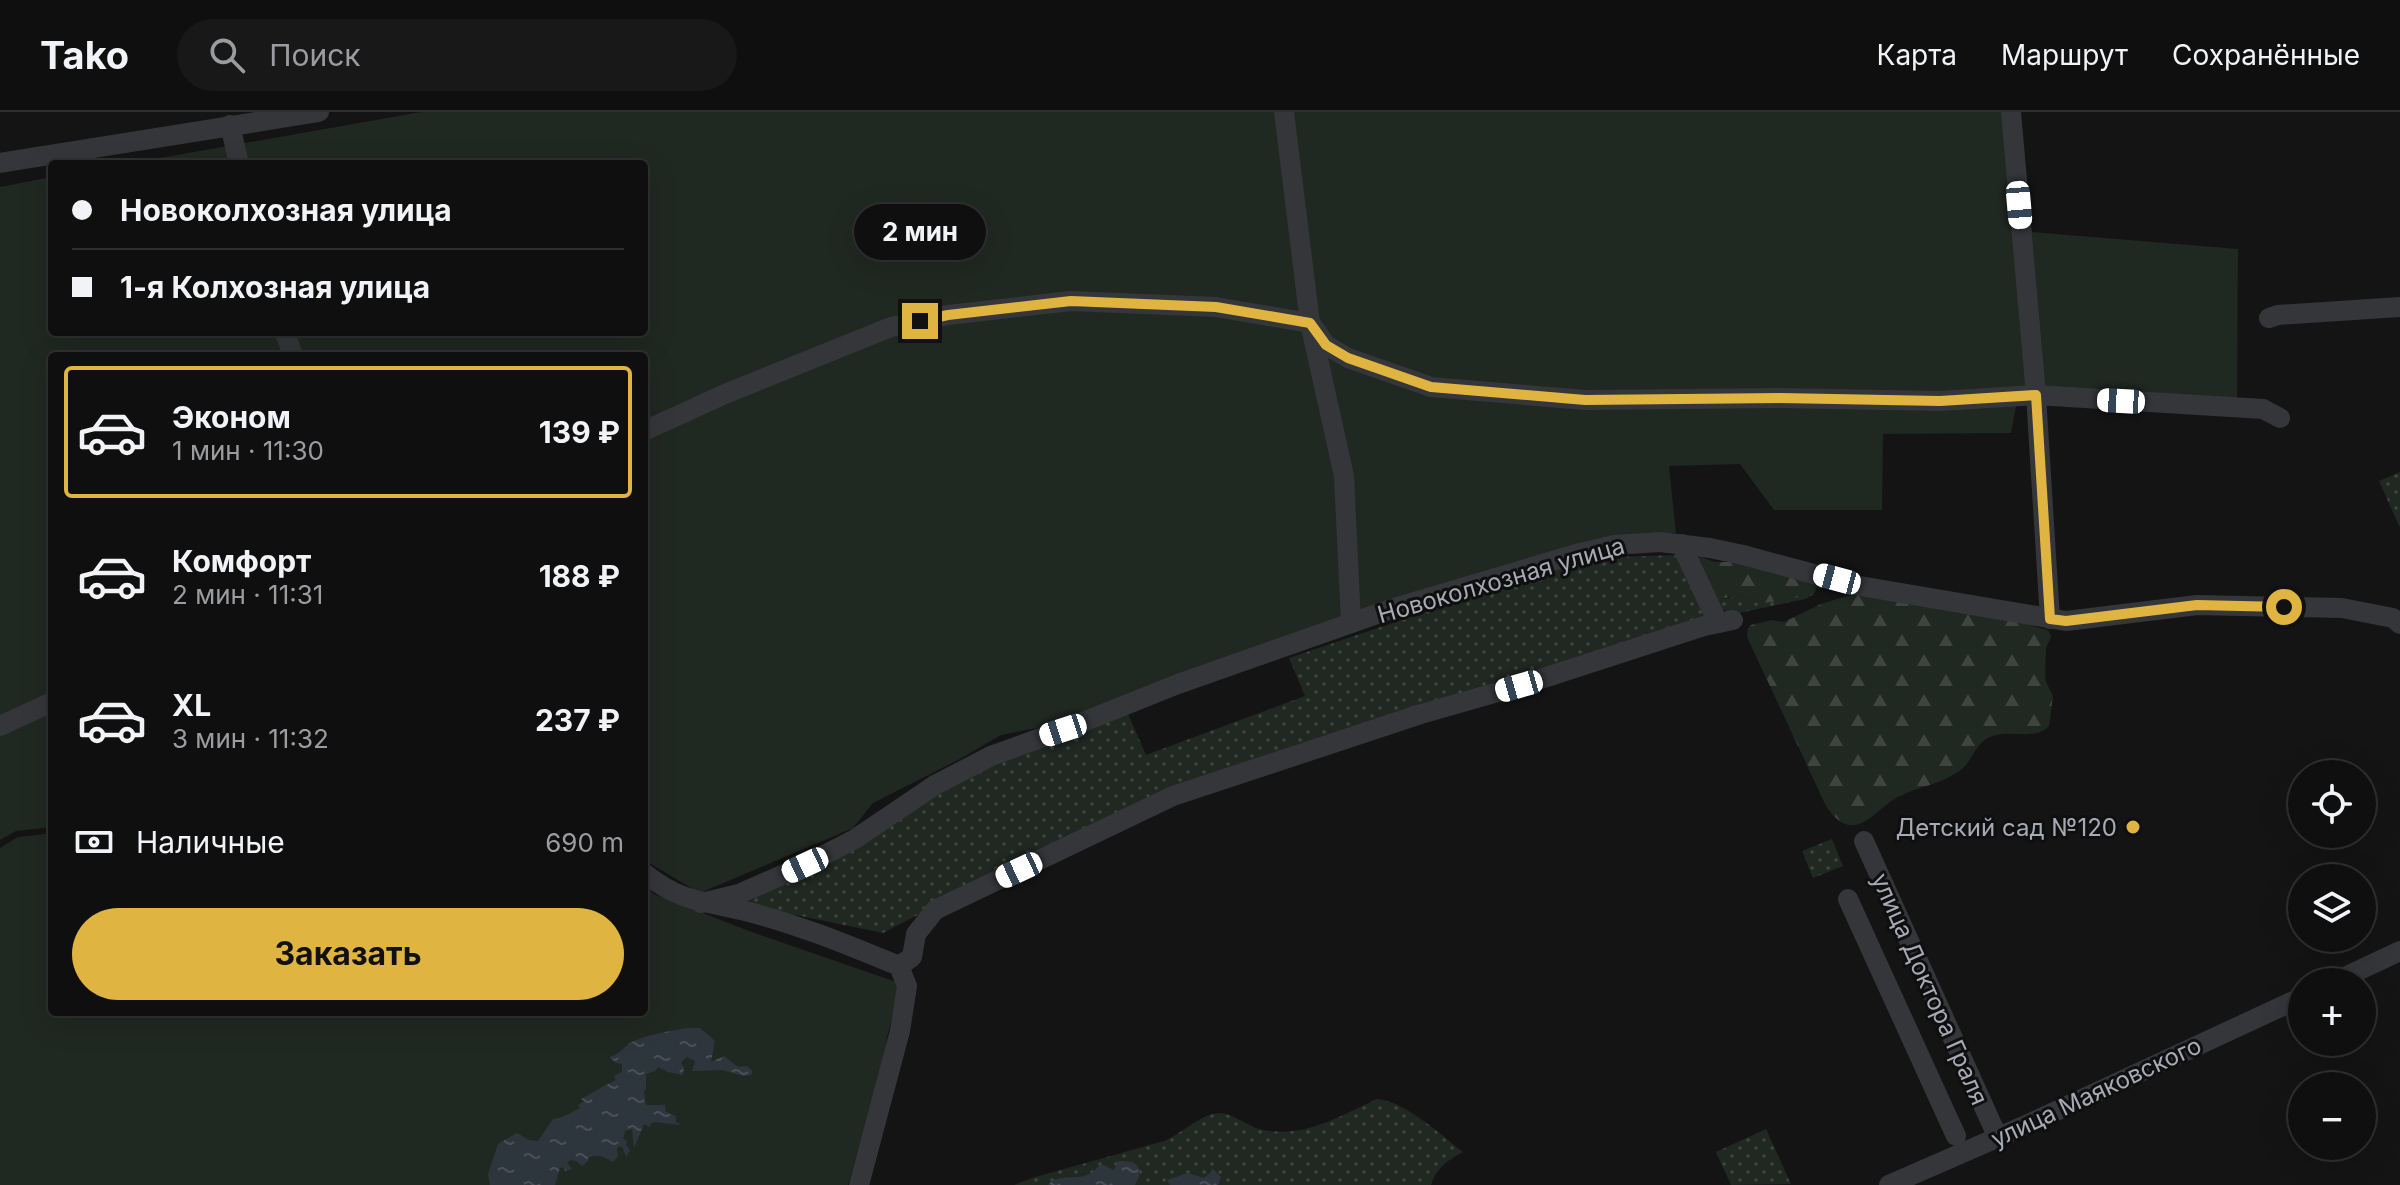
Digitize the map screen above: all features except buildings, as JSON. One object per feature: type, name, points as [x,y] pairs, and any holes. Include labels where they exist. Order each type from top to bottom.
[{"type":"street","points":[[0,163],[319,112]]},
{"type":"street","points":[[1284,112],[1310,323],[1344,476],[1351,623]]},
{"type":"street","points":[[2011,112],[2036,395],[2050,619]]},
{"type":"street","points":[[230,125],[238,160]]},
{"type":"street","points":[[648,429],[725,394],[891,327],[948,315],[1071,301],[1216,307],[1310,323],[1326,345],[1348,358],[1431,387],[1585,400],[1780,398],[1940,401],[2036,395],[2263,409],[2280,418]]},
{"type":"street","points":[[2269,318],[2400,307]]},
{"type":"street","name":"Новоколхозная улица","points":[[701,903],[739,894],[805,865],[855,839],[935,785],[991,756],[1178,684],[1351,623],[1598,548],[1636,543],[1681,544],[1743,555],[1854,585],[2066,621],[2212,605],[2342,608],[2393,618],[2400,624]]},
{"type":"street","points":[[899,966],[912,957],[916,934],[935,910],[1173,796],[1421,714],[1726,621],[1681,544]]},
{"type":"street","points":[[0,726],[48,704]]},
{"type":"street","name":"улица Доктора Граля","points":[[1864,841],[1998,1138]]},
{"type":"street","points":[[648,876],[663,887],[701,903],[741,910],[830,938],[899,966],[907,986],[900,1031],[859,1185]]},
{"type":"street","name":"улица Доктора Граля","points":[[1848,899],[1956,1136]]},
{"type":"street","points":[[2364,968],[2400,951]]},
{"type":"street","name":"улица Маяковского","points":[[1889,1185],[2288,1003]]},
{"type":"green space","points":[[421,112],[2014,112],[2032,232],[2238,249],[2237,399],[2017,401],[2011,433],[1883,434],[1882,510],[1774,510],[1740,464],[1669,466],[1676,533],[1611,539],[1053,725],[1001,735],[873,803],[853,828],[700,893],[648,862],[648,352],[48,352],[48,827],[16,831],[0,840],[0,187],[48,178],[48,336],[648,336],[648,160],[149,160]]},
{"type":"green space","points":[[2400,472],[2400,528],[2379,481]]},
{"type":"green space","points":[[1678,555],[1709,617],[1052,845],[883,933],[743,904],[862,844],[890,820],[1018,752],[1128,714],[1146,755],[1305,696],[1289,658],[1585,558]]},
{"type":"green space","points":[[1700,557],[1819,583],[1819,586],[1799,596],[1772,602],[1758,603],[1737,596],[1719,598],[1715,597],[1697,560]]},
{"type":"green space","points":[[1816,589],[1805,599],[1739,613],[1722,610],[1715,597],[1725,599],[1738,595],[1757,603],[1772,602]]},
{"type":"green space","points":[[1854,594],[2015,621],[2048,630],[2051,637],[2046,648],[2045,676],[2053,696],[2049,726],[2035,733],[1994,735],[1982,742],[1963,768],[1946,778],[1896,798],[1860,824],[1850,825],[1838,820],[1826,806],[1747,637],[1751,625],[1771,620],[1784,622],[1821,604]]},
{"type":"green space","points":[[48,833],[48,1016],[648,1016],[648,888],[654,894],[749,931],[902,984],[848,1185],[0,1185],[0,848],[18,837]]},
{"type":"green space","points":[[1832,839],[1843,866],[1813,878],[1802,851]]},
{"type":"green space","points":[[1377,1099],[1411,1112],[1463,1152],[1443,1165],[1431,1185],[1014,1185],[1164,1141],[1212,1114],[1228,1115],[1259,1129],[1290,1131],[1335,1119]]},
{"type":"green space","points":[[1766,1129],[1791,1184],[1731,1185],[1716,1152]]},
{"type":"water","points":[[686,1028],[700,1028],[715,1041],[711,1062],[724,1056],[738,1067],[747,1066],[752,1070],[752,1075],[743,1076],[723,1070],[692,1071],[695,1061],[687,1057],[681,1062],[683,1075],[658,1067],[646,1074],[646,1105],[665,1105],[666,1112],[676,1116],[676,1122],[681,1125],[654,1122],[650,1127],[644,1124],[634,1148],[632,1129],[625,1131],[623,1139],[630,1150],[626,1157],[619,1146],[618,1156],[613,1162],[601,1156],[591,1156],[582,1166],[570,1160],[567,1163],[572,1169],[565,1171],[563,1167],[560,1168],[555,1185],[490,1185],[488,1174],[498,1144],[517,1133],[538,1141],[553,1119],[580,1108],[578,1105],[584,1101],[581,1099],[616,1080],[614,1076],[622,1072],[622,1064],[610,1057],[638,1039]]},
{"type":"water","points":[[1118,1161],[1137,1166],[1140,1173],[1135,1185],[1048,1185],[1057,1179],[1086,1176],[1101,1164],[1114,1170]]},
{"type":"water","points":[[1212,1168],[1221,1177],[1218,1185],[1170,1185],[1167,1180],[1188,1173],[1204,1178]]},
{"type":"place","name":"Детский сад №120","points":[[2133,827]]},
{"type":"route","points":[[920,321],[1071,301],[1216,307],[1310,323],[1326,345],[1348,358],[1431,387],[1585,400],[1780,398],[1940,401],[2036,395],[2050,619],[2066,621],[2197,605],[2284,607]]}]
